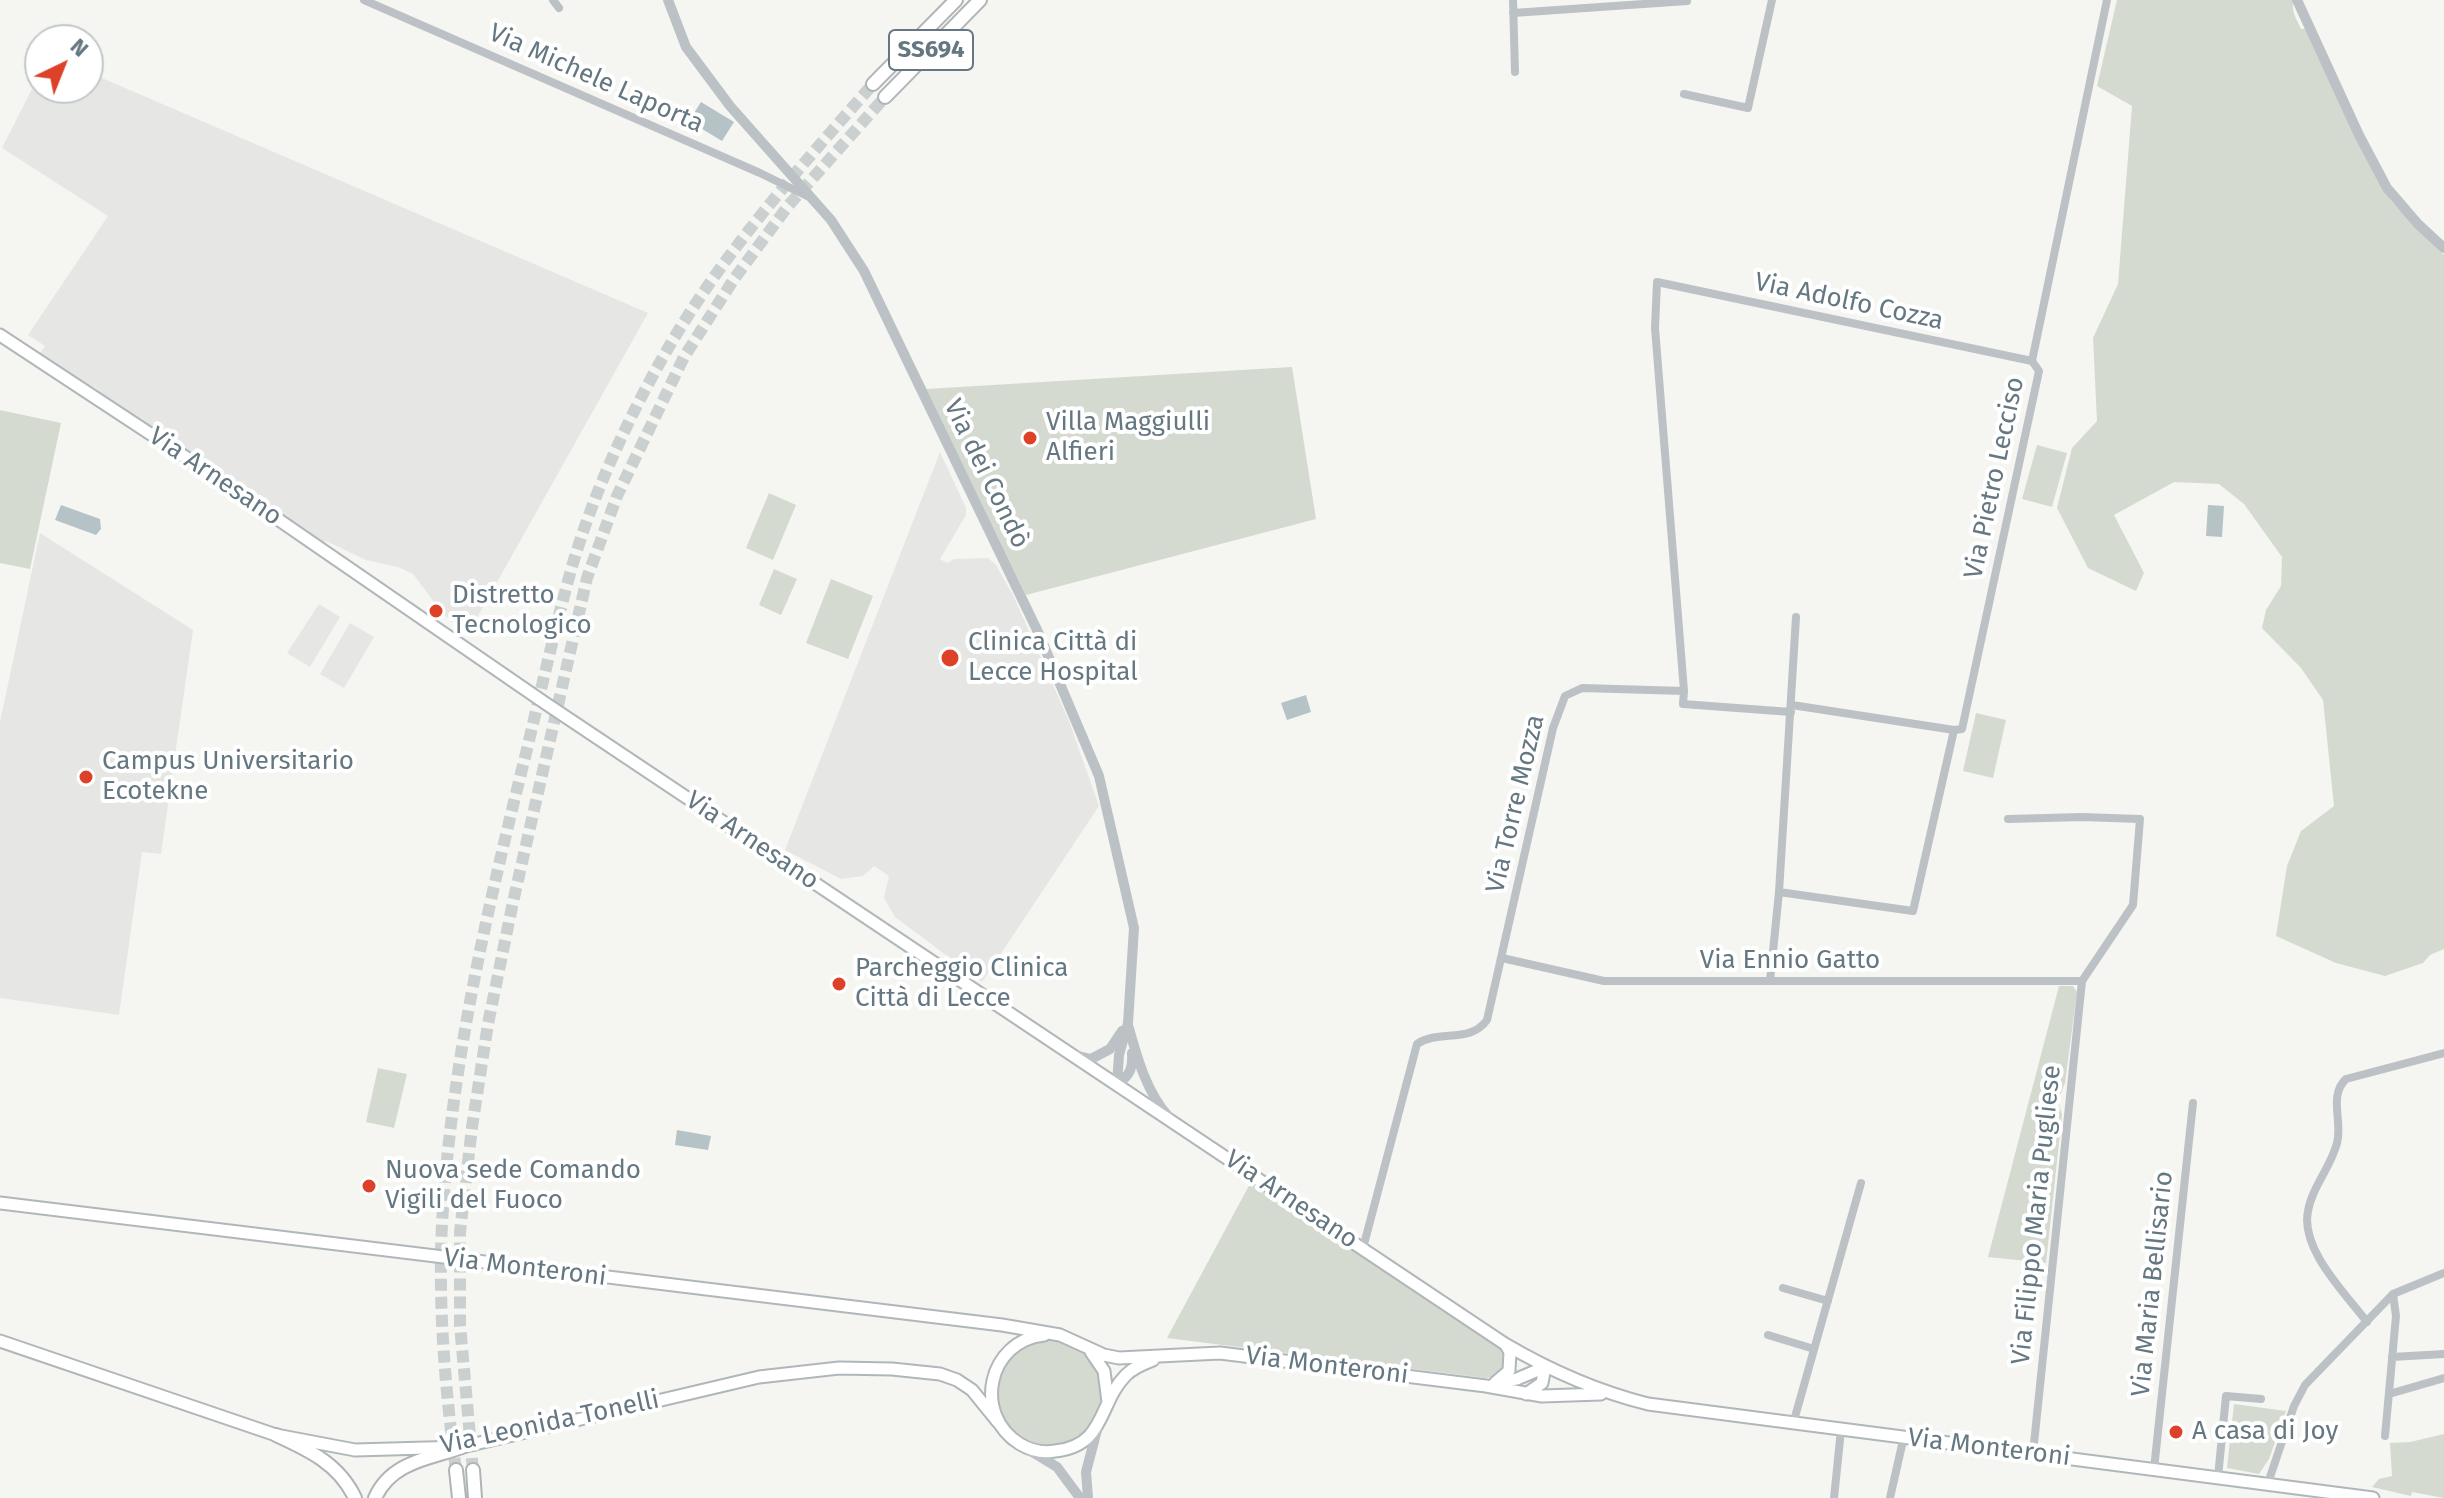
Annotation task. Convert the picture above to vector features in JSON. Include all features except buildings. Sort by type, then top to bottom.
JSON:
[{"type":"highway","name":"SS694","points":[[873,84],[956,0]]},
{"type":"highway","name":"SS694","points":[[885,97],[980,0]]},
{"type":"highway","points":[[276,1435],[315,1453],[332,1466],[355,1498]]},
{"type":"highway","points":[[375,1498],[383,1483],[400,1468],[462,1447]]},
{"type":"highway","points":[[456,1470],[459,1498]]},
{"type":"highway","points":[[473,1470],[475,1498]]},
{"type":"main road","name":"Via Arnesano","points":[[0,335],[1505,1344]]},
{"type":"main road","name":"Via Monteroni","points":[[0,1203],[1002,1325],[1070,1338],[1088,1348],[1119,1358],[1220,1353],[1490,1385],[1526,1394],[1556,1397],[1606,1394]]},
{"type":"main road","points":[[1050,1334],[1023,1340],[1002,1357],[995,1369],[991,1396],[998,1422],[1021,1445],[1034,1450],[1063,1451],[1088,1438],[1098,1427]]},
{"type":"main road","name":"Via Leonida Tonelli","points":[[0,1341],[276,1435],[355,1450],[462,1447],[759,1377],[824,1369],[879,1368],[940,1374],[972,1390],[998,1422]]},
{"type":"main road","name":"Via Monteroni","points":[[1505,1344],[1545,1367],[1606,1394],[1648,1404],[2373,1498]]},
{"type":"main road","points":[[1490,1385],[1509,1371],[1510,1352],[1505,1344]]},
{"type":"main road","points":[[1088,1348],[1104,1371],[1109,1394],[1107,1406]]},
{"type":"main road","name":"Via Monteroni","points":[[1098,1427],[1127,1374],[1135,1367],[1169,1354]]},
{"type":"main road","name":"Via Monteroni","points":[[1490,1385],[1517,1379],[1545,1367]]},
{"type":"main road","points":[[1526,1394],[1542,1383],[1545,1367]]},
{"type":"street","name":"Via Michele Laporta","points":[[364,0],[811,198]]},
{"type":"street","points":[[553,0],[559,8]]},
{"type":"street","name":"Via dei Condò","points":[[668,0],[686,47],[730,106],[831,220],[887,314],[1038,632],[1099,776],[1134,928],[1128,1023],[1119,1055],[1117,1084]]},
{"type":"street","points":[[1513,0],[1515,72]]},
{"type":"street","points":[[1684,94],[1748,108],[1772,0]]},
{"type":"street","name":"Via Pietro Lecciso","points":[[1779,892],[1913,911],[1954,730],[1962,729],[2039,371],[2032,361],[2107,0]]},
{"type":"street","points":[[2297,0],[2387,188],[2444,248]]},
{"type":"street","points":[[1513,13],[1687,1]]},
{"type":"street","name":"Via Adolfo Cozza","points":[[1684,691],[1655,328],[1657,282],[2032,361]]},
{"type":"street","points":[[1770,981],[1779,892],[1796,617]]},
{"type":"street","name":"Via Torre Mozza","points":[[1363,1248],[1417,1044],[1425,1039],[1467,1034],[1483,1026],[1492,1005],[1553,728],[1565,696],[1582,688],[1684,691]]},
{"type":"street","points":[[1684,691],[1683,704],[1791,709],[1954,730]]},
{"type":"street","points":[[2008,819],[2140,819],[2133,905],[2082,981]]},
{"type":"street","name":"Via Ennio Gatto","points":[[1502,958],[1604,981],[2082,981]]},
{"type":"street","name":"Via Filippo Maria Pugliese","points":[[2033,1453],[2082,981]]},
{"type":"street","name":"Via dei Condò","points":[[1128,1023],[1148,1084],[1160,1107],[1173,1122]]},
{"type":"street","points":[[1072,1054],[1091,1059],[1110,1049],[1128,1023]]},
{"type":"street","points":[[2367,1322],[2310,1244],[2307,1226],[2308,1210],[2338,1141],[2337,1095],[2346,1079],[2444,1053]]},
{"type":"street","name":"Via Maria Bellisario","points":[[2154,1469],[2193,1103]]},
{"type":"street","points":[[1793,1424],[1861,1183]]},
{"type":"street","points":[[2268,1483],[2294,1406],[2305,1385],[2393,1294],[2444,1273]]},
{"type":"street","points":[[1783,1288],[1828,1301]]},
{"type":"street","points":[[2385,1436],[2396,1316],[2393,1294]]},
{"type":"street","points":[[1768,1335],[1814,1349]]},
{"type":"street","points":[[2392,1357],[2444,1354]]},
{"type":"street","points":[[2389,1394],[2444,1378]]},
{"type":"street","points":[[2218,1477],[2226,1396],[2261,1399]]},
{"type":"street","points":[[1088,1498],[1088,1457],[1098,1427]]},
{"type":"street","points":[[1834,1498],[1841,1430]]},
{"type":"street","points":[[1890,1498],[1904,1436]]},
{"type":"street","points":[[1021,1445],[1057,1467],[1080,1498]]},
{"type":"shaded area","points":[[2117,0],[2294,0],[2293,11],[2301,29],[2309,29],[2382,186],[2392,202],[2444,255],[2444,949],[2430,955],[2423,963],[2385,976],[2336,963],[2276,936],[2287,866],[2301,831],[2334,806],[2323,700],[2301,668],[2262,628],[2266,610],[2281,586],[2282,557],[2244,504],[2219,484],[2174,482],[2114,515],[2144,573],[2136,591],[2088,568],[2057,508],[2072,448],[2097,421],[2093,338],[2118,284],[2132,106],[2097,86]]},
{"type":"shaded area","points":[[104,79],[648,313],[468,634],[443,614],[413,574],[398,567],[366,560],[326,541],[320,543],[97,394],[96,388],[87,388],[39,355],[45,346],[28,335],[108,216],[2,148],[24,104],[104,104]]},
{"type":"shaded area","points":[[701,102],[734,122],[722,141],[689,121]]},
{"type":"shaded area","points":[[1292,367],[1316,519],[1026,595],[926,389]]},
{"type":"shaded area","points":[[0,410],[61,423],[30,569],[0,563]]},
{"type":"shaded area","points":[[2037,445],[2067,453],[2052,507],[2022,499]]},
{"type":"shaded area","name":"Clinica Città di Lecce Hospital","points":[[940,452],[966,508],[966,515],[940,559],[947,563],[954,559],[988,558],[996,565],[1013,595],[1069,721],[1099,806],[982,982],[895,917],[884,898],[889,876],[874,866],[863,876],[841,879],[785,850]]},
{"type":"shaded area","points":[[769,493],[796,505],[773,560],[746,548]]},
{"type":"shaded area","points":[[61,505],[100,519],[101,529],[96,535],[55,520]]},
{"type":"shaded area","points":[[2208,505],[2224,506],[2222,537],[2206,536]]},
{"type":"shaded area","name":"Campus Universitario Ecotekne","points":[[40,533],[193,630],[161,854],[142,852],[119,1015],[0,998],[0,722]]},
{"type":"shaded area","points":[[774,569],[797,579],[781,615],[759,605]]},
{"type":"shaded area","points":[[831,579],[873,596],[848,659],[806,643]]},
{"type":"shaded area","points":[[319,604],[340,617],[310,667],[287,653]]},
{"type":"shaded area","points":[[350,623],[374,637],[344,688],[320,674]]},
{"type":"shaded area","points":[[1306,695],[1311,712],[1287,720],[1281,703]]},
{"type":"shaded area","points":[[1976,713],[2006,720],[1993,778],[1963,771]]},
{"type":"shaded area","points":[[2059,986],[2073,986],[2077,992],[2065,1083],[2058,1100],[2062,1115],[2046,1263],[1988,1257]]},
{"type":"shaded area","points":[[378,1068],[407,1074],[394,1128],[366,1122]]},
{"type":"shaded area","points":[[677,1130],[711,1136],[708,1150],[675,1145]]},
{"type":"shaded area","points":[[1252,1180],[1502,1348],[1508,1364],[1498,1376],[1485,1378],[1167,1338]]},
{"type":"shaded area","points":[[1050,1341],[1070,1345],[1087,1356],[1098,1373],[1102,1393],[1098,1413],[1087,1430],[1070,1441],[1050,1445],[1030,1441],[1013,1430],[1002,1413],[998,1393],[1002,1373],[1013,1356],[1030,1345]]},
{"type":"shaded area","points":[[2234,1404],[2286,1411],[2269,1459],[2259,1474],[2227,1468]]},
{"type":"shaded area","points":[[2444,1434],[2444,1498],[2412,1492],[2411,1496],[2372,1487],[2379,1479],[2392,1476],[2390,1443]]},
{"type":"tunnel","points":[[456,1470],[446,1378],[441,1286],[442,1224],[454,1102],[474,982],[499,863],[580,540],[615,451],[674,338],[743,238],[873,84]]},
{"type":"tunnel","points":[[473,1470],[460,1325],[460,1232],[472,1127],[488,1024],[513,902],[587,578],[617,496],[684,357],[734,279],[788,206],[885,97]]},
{"type":"place","name":"Villa Maggiulli Alfieri","points":[[1030,438]]},
{"type":"place","name":"Distretto Tecnologico","points":[[436,611]]},
{"type":"place","name":"Clinica Città di Lecce Hospital","points":[[950,658]]},
{"type":"place","name":"Campus Universitario Ecotekne","points":[[86,777]]},
{"type":"place","name":"Parcheggio Clinica Città di Lecce","points":[[839,984]]},
{"type":"place","name":"Nuova sede Comando Vigili del Fuoco","points":[[369,1186]]},
{"type":"place","name":"A casa di Joy","points":[[2176,1432]]}]
